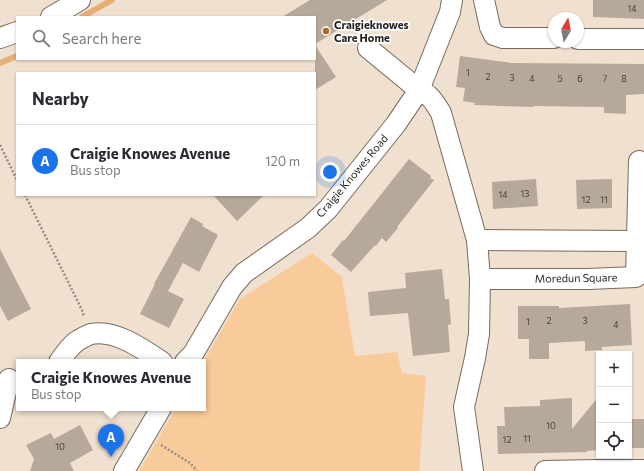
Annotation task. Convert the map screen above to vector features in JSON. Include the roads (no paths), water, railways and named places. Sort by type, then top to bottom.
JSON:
[{"type":"street","points":[[53,16],[80,0]]},
{"type":"street","name":"Craigie Knowes Road","points":[[188,359],[193,354],[232,287],[244,274],[308,228],[328,209],[396,124],[419,90],[450,12],[452,0]]},
{"type":"street","points":[[484,0],[490,27],[494,35],[503,38],[548,38]]},
{"type":"street","points":[[0,38],[16,32]]},
{"type":"street","points":[[584,39],[644,39]]},
{"type":"street","points":[[368,48],[419,90],[426,92],[441,114],[477,240],[480,279],[479,334],[464,407],[473,471]]},
{"type":"street","name":"Moredun Square","points":[[480,279],[588,279],[636,277],[639,161]]},
{"type":"street","points":[[477,240],[637,241]]},
{"type":"street","points":[[62,359],[76,342],[90,334],[115,336],[133,344],[157,359]]},
{"type":"street","points":[[0,418],[9,377]]},
{"type":"street","points":[[124,471],[159,411]]},
{"type":"street","points":[[545,471],[644,470]]},
{"type":"waterway","points":[[84,16],[112,0]]},
{"type":"waterway","points":[[0,63],[16,56]]},
{"type":"place","name":"Craigieknowes Care Home","points":[[326,31]]},
{"type":"place","name":"Craigie Knowes Avenue","points":[[111,457]]}]
